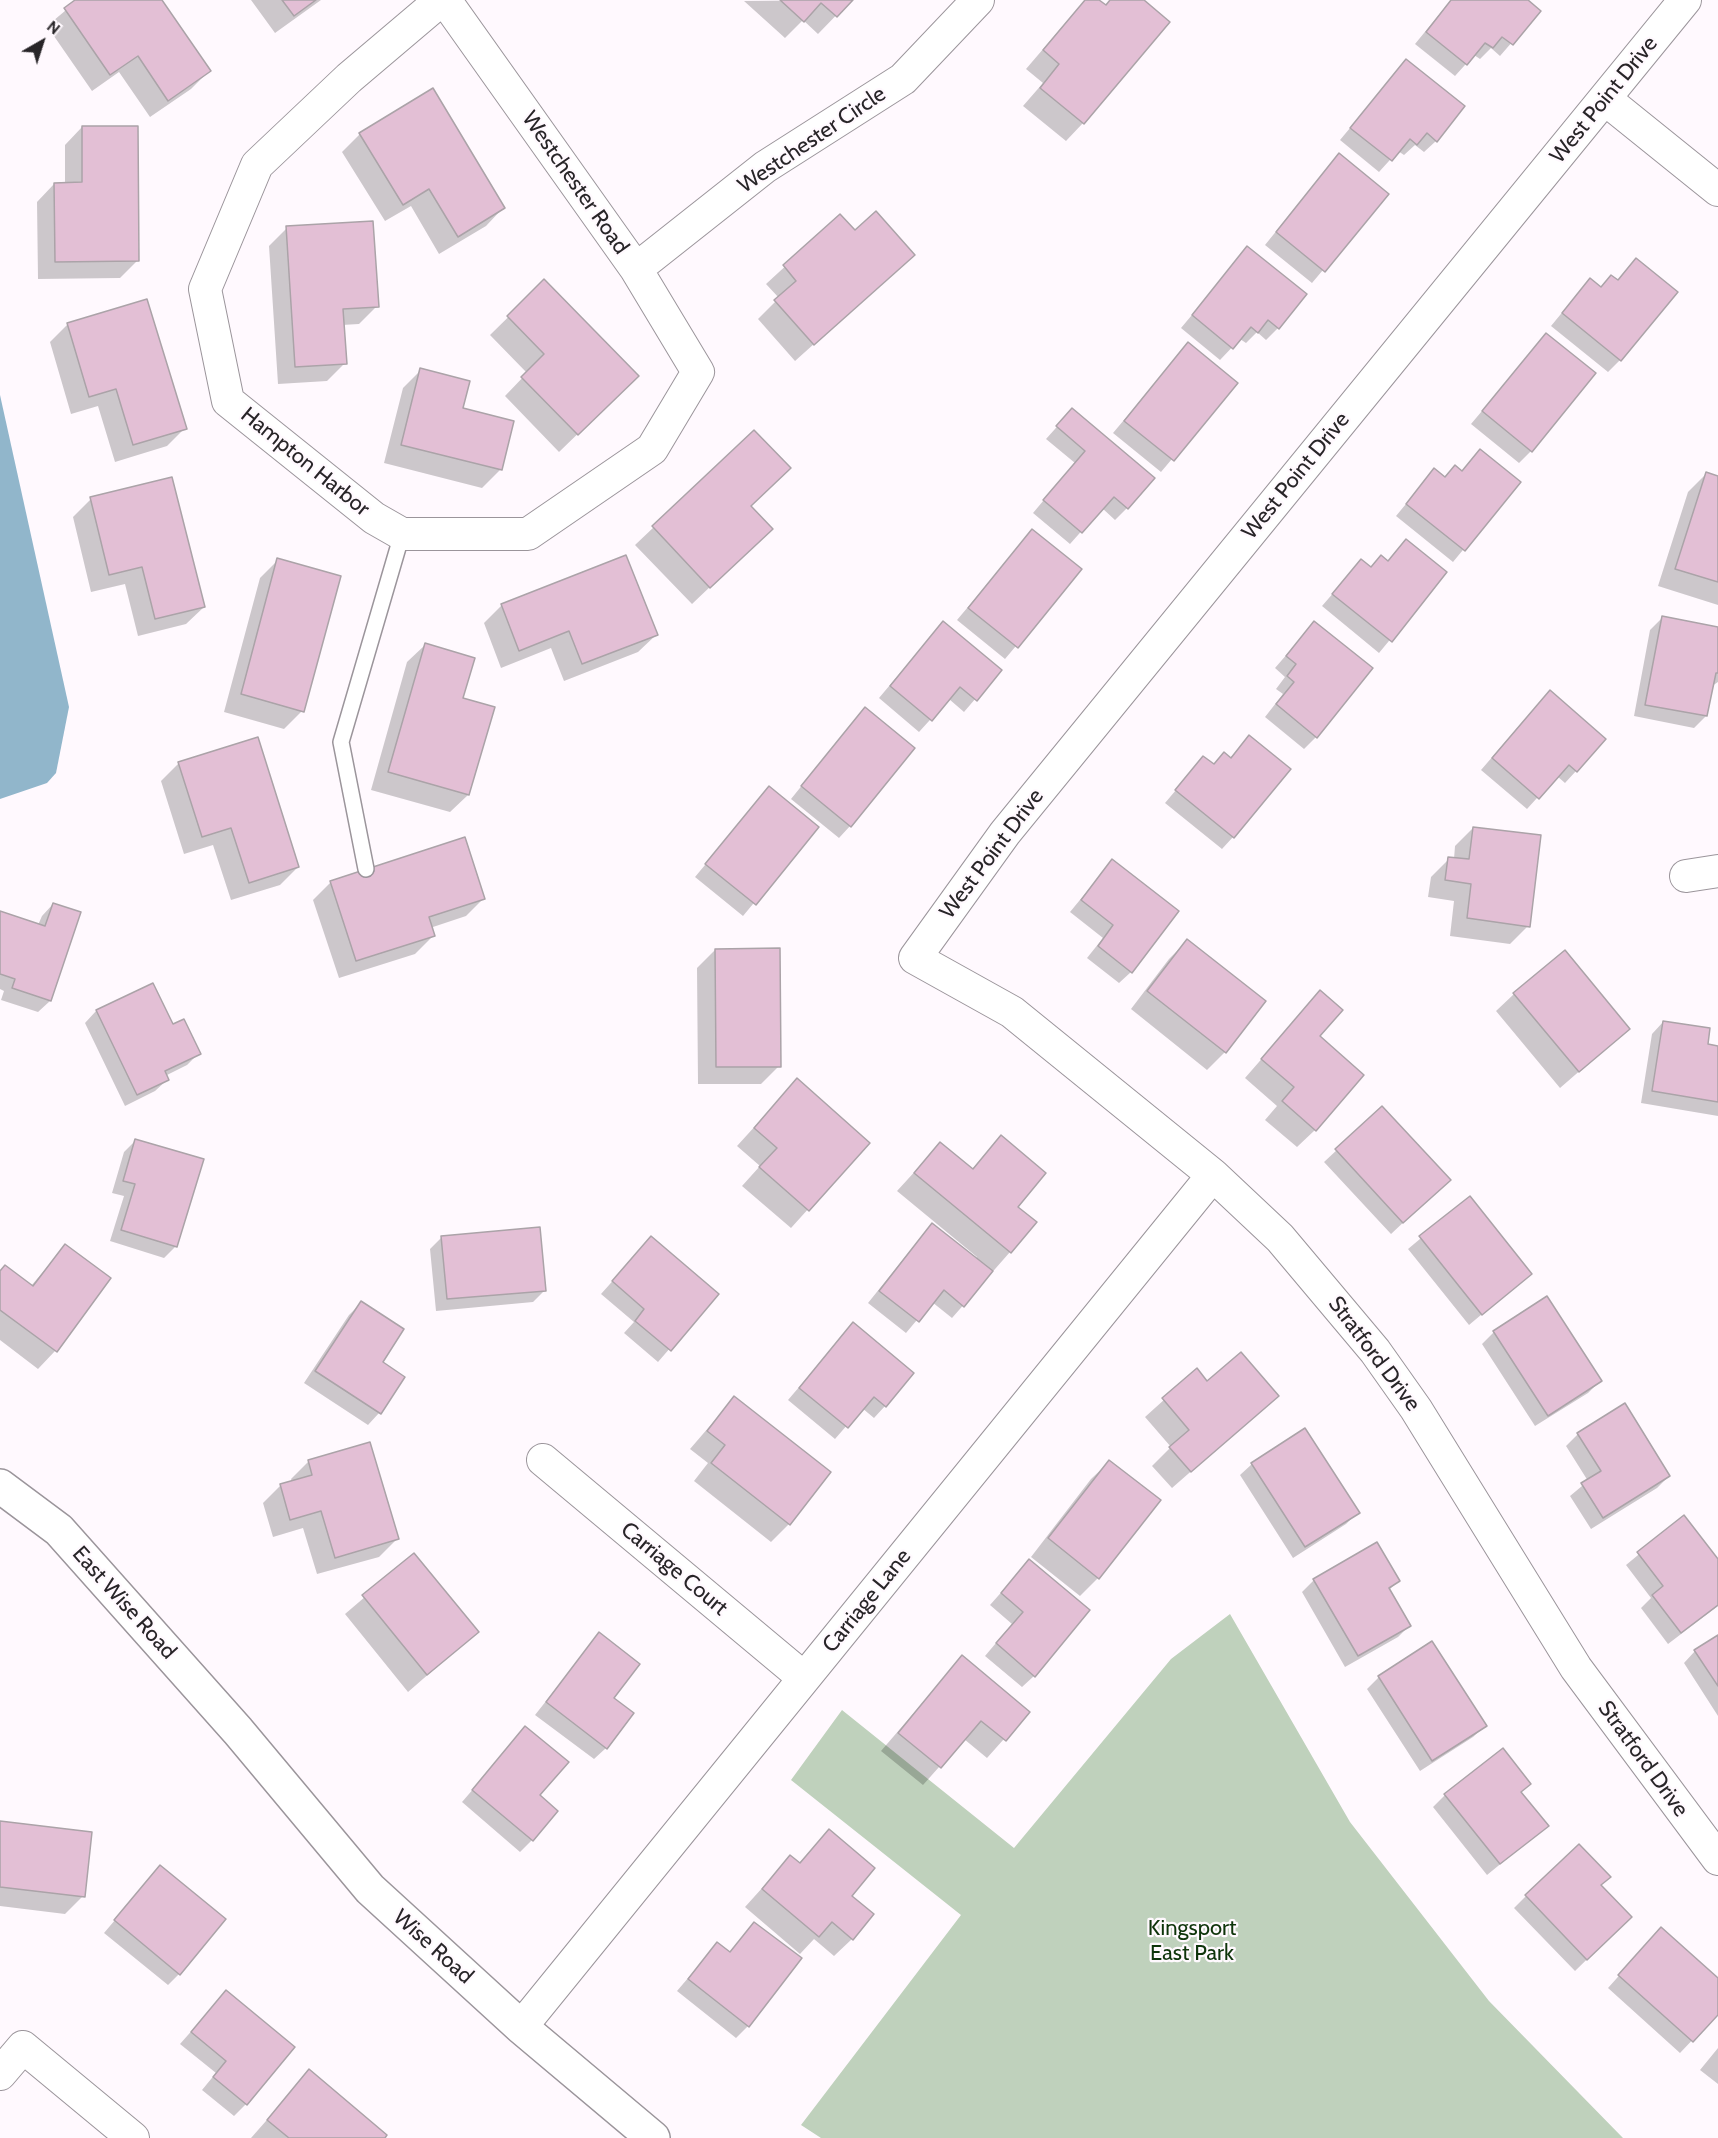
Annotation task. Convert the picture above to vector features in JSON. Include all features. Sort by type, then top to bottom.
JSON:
[{"type":"street","name":"Westchester Road","points":[[443,0],[636,269],[698,372]]},
{"type":"street","name":"Hampton Harbor","points":[[443,0],[349,78],[257,165],[205,289],[228,401],[374,518],[402,534],[528,534],[652,448],[698,372]]},
{"type":"street","name":"Westchester Circle","points":[[636,269],[765,167],[903,79],[978,0]]},
{"type":"street","name":"West Point Drive","points":[[915,958],[1005,832],[1685,0]]},
{"type":"street","points":[[1605,99],[1718,190]]},
{"type":"street","points":[[1686,876],[1718,871]]},
{"type":"street","name":"Stratford Drive","points":[[915,958],[1012,1012],[1214,1175],[1280,1238],[1375,1351],[1416,1409],[1576,1668],[1718,1859]]},
{"type":"street","name":"Carriage Lane","points":[[521,2027],[1214,1175]]},
{"type":"street","name":"Carriage Court","points":[[543,1460],[804,1678]]},
{"type":"street","name":"East Wise Road","points":[[0,1486],[58,1530],[238,1731]]},
{"type":"street","name":"Wise Road","points":[[238,1731],[369,1889],[521,2027],[653,2138]]},
{"type":"street","points":[[0,2074],[23,2047],[133,2138]]},
{"type":"lane","points":[[366,869],[341,742],[402,534]]},
{"type":"green space","name":"Kingsport East Park","points":[[1230,1614],[1350,1822],[1489,2001],[1623,2138],[821,2138],[801,2125],[961,1915],[791,1780],[842,1710],[1014,1848],[1171,1659]]},
{"type":"water","points":[[0,395],[69,707],[56,773],[47,783],[0,799]]},
{"type":"building","points":[[75,0],[162,0],[211,71],[168,101],[138,56],[110,75],[64,8]]},
{"type":"building","points":[[282,0],[316,0],[294,16]]},
{"type":"building","points":[[780,0],[853,0],[837,17],[821,3],[804,22]]},
{"type":"building","points":[[1085,0],[1099,0],[1106,5],[1110,0],[1144,0],[1170,22],[1084,124],[1040,88],[1059,64],[1043,50]]},
{"type":"building","points":[[1451,0],[1528,0],[1541,11],[1513,45],[1502,37],[1493,48],[1485,43],[1467,65],[1426,32]]},
{"type":"building","points":[[1406,59],[1465,106],[1437,142],[1427,133],[1417,145],[1410,139],[1392,161],[1350,128]]},
{"type":"building","points":[[433,88],[505,208],[458,237],[429,189],[403,205],[359,133]]},
{"type":"building","points":[[82,126],[138,126],[139,261],[55,262],[54,183],[82,182]]},
{"type":"building","points":[[1339,153],[1389,194],[1325,272],[1276,232]]},
{"type":"building","points":[[876,211],[915,255],[814,345],[774,300],[796,281],[783,265],[840,214],[855,230]]},
{"type":"building","points":[[373,221],[379,307],[343,309],[347,364],[295,367],[286,226]]},
{"type":"building","points":[[1247,246],[1307,294],[1279,329],[1268,320],[1258,333],[1251,327],[1233,349],[1192,315]]},
{"type":"building","points":[[1636,258],[1678,292],[1621,361],[1562,313],[1590,278],[1601,287],[1611,275],[1618,280]]},
{"type":"building","points":[[544,279],[639,376],[578,435],[521,377],[544,354],[507,316]]},
{"type":"building","points":[[147,299],[187,429],[133,445],[116,389],[89,397],[67,323]]},
{"type":"building","points":[[1546,333],[1596,373],[1532,452],[1482,411]]},
{"type":"building","points":[[1188,342],[1238,383],[1174,461],[1124,421]]},
{"type":"building","points":[[420,368],[470,381],[463,408],[514,421],[502,470],[401,445]]},
{"type":"building","points":[[1072,408],[1155,478],[1128,509],[1114,497],[1082,533],[1043,500],[1085,451],[1056,426]]},
{"type":"building","points":[[754,430],[791,468],[751,506],[773,529],[710,588],[652,526]]},
{"type":"building","points":[[1480,449],[1521,482],[1465,551],[1406,504],[1434,468],[1445,477],[1455,465],[1462,471]]},
{"type":"building","points":[[1706,472],[1718,476],[1718,582],[1675,569]]},
{"type":"building","points":[[172,477],[205,607],[155,619],[142,567],[109,575],[90,497]]},
{"type":"building","points":[[1032,529],[1082,569],[1018,648],[968,608]]},
{"type":"building","points":[[1406,539],[1447,572],[1392,642],[1332,594],[1361,559],[1371,567],[1381,555],[1388,561]]},
{"type":"building","points":[[626,555],[658,635],[582,664],[569,631],[519,651],[501,604]]},
{"type":"building","points":[[277,558],[341,576],[304,712],[241,694]]},
{"type":"building","points":[[1662,616],[1718,627],[1718,673],[1716,673],[1707,716],[1645,705]]},
{"type":"building","points":[[943,621],[1002,670],[977,701],[960,687],[932,721],[890,686]]},
{"type":"building","points":[[1314,621],[1373,668],[1317,738],[1276,704],[1294,682],[1287,676],[1296,664],[1286,656]]},
{"type":"building","points":[[425,643],[475,658],[463,698],[495,707],[469,795],[388,772]]},
{"type":"building","points":[[1550,690],[1606,739],[1577,772],[1569,765],[1539,799],[1492,758]]},
{"type":"building","points":[[865,707],[915,748],[851,827],[801,786]]},
{"type":"building","points":[[1249,735],[1291,769],[1234,838],[1175,790],[1203,756],[1214,764],[1224,752],[1231,758]]},
{"type":"building","points":[[258,737],[299,867],[249,883],[231,828],[202,837],[178,762]]},
{"type":"building","points":[[769,786],[819,827],[756,905],[705,864]]},
{"type":"building","points":[[1473,827],[1541,835],[1530,927],[1467,918],[1471,884],[1445,880],[1448,857],[1469,859]]},
{"type":"building","points":[[465,837],[485,899],[429,917],[435,936],[356,961],[330,881]]},
{"type":"building","points":[[1112,859],[1179,911],[1132,973],[1098,946],[1113,925],[1081,900]]},
{"type":"building","points":[[53,903],[81,912],[51,1001],[12,988],[15,979],[0,974],[0,911],[45,926]]},
{"type":"building","points":[[1187,939],[1266,1001],[1226,1053],[1147,991]]},
{"type":"building","points":[[780,948],[781,1067],[716,1067],[715,949]]},
{"type":"building","points":[[1565,950],[1630,1029],[1579,1072],[1513,993]]},
{"type":"building","points":[[153,983],[173,1024],[184,1019],[201,1054],[165,1071],[169,1080],[137,1095],[96,1010]]},
{"type":"building","points":[[1320,990],[1343,1010],[1320,1036],[1364,1075],[1316,1131],[1282,1101],[1294,1087],[1261,1059]]},
{"type":"building","points":[[1663,1021],[1710,1028],[1708,1044],[1718,1046],[1718,1102],[1652,1091]]},
{"type":"building","points":[[797,1078],[870,1143],[809,1211],[759,1167],[777,1148],[754,1128]]},
{"type":"building","points":[[1382,1106],[1451,1180],[1403,1223],[1335,1149]]},
{"type":"building","points":[[1001,1135],[1046,1173],[1018,1207],[1037,1222],[1011,1253],[914,1173],[940,1142],[973,1169]]},
{"type":"building","points":[[135,1139],[204,1159],[177,1247],[121,1230],[135,1184],[123,1181]]},
{"type":"building","points":[[1470,1196],[1532,1274],[1482,1315],[1419,1236]]},
{"type":"building","points":[[932,1223],[993,1271],[964,1307],[944,1290],[919,1322],[879,1291]]},
{"type":"building","points":[[540,1227],[546,1291],[447,1299],[441,1236]]},
{"type":"building","points":[[651,1236],[719,1294],[671,1351],[635,1321],[644,1309],[612,1281]]},
{"type":"building","points":[[65,1244],[111,1278],[57,1352],[0,1310],[0,1271],[5,1265],[33,1286]]},
{"type":"building","points":[[1547,1296],[1602,1381],[1548,1416],[1493,1331]]},
{"type":"building","points":[[361,1301],[404,1329],[383,1362],[405,1377],[381,1414],[315,1371]]},
{"type":"building","points":[[853,1322],[914,1373],[886,1407],[874,1397],[848,1428],[799,1388]]},
{"type":"building","points":[[1241,1352],[1279,1396],[1191,1472],[1169,1447],[1189,1430],[1162,1398],[1197,1368],[1207,1381]]},
{"type":"building","points":[[734,1396],[831,1472],[790,1525],[711,1463],[725,1445],[707,1431]]},
{"type":"building","points":[[1625,1403],[1670,1476],[1603,1518],[1581,1483],[1601,1471],[1577,1433]]},
{"type":"building","points":[[1305,1428],[1360,1513],[1305,1547],[1251,1463]]},
{"type":"building","points":[[370,1442],[399,1539],[335,1558],[321,1511],[290,1520],[280,1484],[312,1475],[308,1460]]},
{"type":"building","points":[[1109,1460],[1161,1500],[1099,1579],[1048,1538]]},
{"type":"building","points":[[1684,1515],[1718,1559],[1718,1605],[1681,1633],[1652,1595],[1663,1586],[1637,1552]]},
{"type":"building","points":[[1377,1542],[1400,1581],[1389,1588],[1411,1626],[1358,1656],[1313,1579]]},
{"type":"building","points":[[414,1553],[479,1632],[427,1675],[362,1595]]},
{"type":"building","points":[[1029,1559],[1090,1610],[1035,1677],[996,1643],[1023,1612],[1001,1593]]},
{"type":"building","points":[[599,1632],[640,1664],[614,1698],[634,1713],[607,1749],[546,1702]]},
{"type":"building","points":[[1718,1635],[1718,1686],[1694,1650]]},
{"type":"building","points":[[1432,1641],[1487,1726],[1432,1761],[1378,1676]]},
{"type":"building","points":[[962,1655],[1030,1712],[1006,1741],[981,1721],[941,1768],[898,1733]]},
{"type":"building","points":[[525,1726],[569,1762],[540,1795],[558,1811],[533,1841],[472,1790]]},
{"type":"building","points":[[1503,1748],[1531,1784],[1521,1792],[1549,1826],[1500,1864],[1444,1794]]},
{"type":"building","points":[[0,1821],[92,1832],[85,1897],[0,1887]]},
{"type":"building","points":[[829,1829],[875,1868],[852,1896],[874,1914],[853,1940],[832,1922],[819,1937],[762,1889],[790,1855],[800,1863]]},
{"type":"building","points":[[1579,1844],[1611,1877],[1601,1885],[1632,1917],[1587,1960],[1525,1895]]},
{"type":"building","points":[[160,1865],[226,1919],[180,1975],[114,1920]]},
{"type":"building","points":[[754,1922],[802,1958],[749,2027],[688,1979],[717,1942],[730,1952]]},
{"type":"building","points":[[1661,1927],[1718,1978],[1718,2015],[1693,2042],[1618,1975]]},
{"type":"building","points":[[226,1990],[295,2047],[247,2105],[213,2077],[226,2061],[191,2032]]},
{"type":"building","points":[[309,2069],[387,2135],[385,2138],[289,2138],[267,2120]]}]
